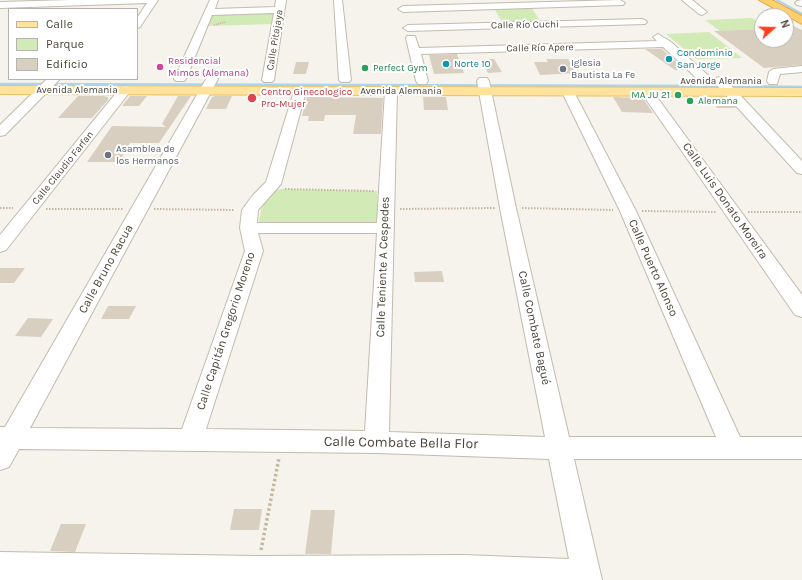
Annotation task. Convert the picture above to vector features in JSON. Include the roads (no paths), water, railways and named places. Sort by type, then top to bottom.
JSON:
[{"type":"highway","points":[[764,0],[802,21]]},
{"type":"main road","name":"Avenida Alemania","points":[[138,79],[180,79],[209,84],[300,91],[391,91],[484,86],[722,86],[802,92]]},
{"type":"main road","name":"Avenida Alemania","points":[[0,90],[49,84],[125,90],[268,80],[346,80],[422,81],[568,92],[647,92],[802,81]]},
{"type":"street","points":[[0,5],[16,2],[153,0]]},
{"type":"street","points":[[138,23],[153,0]]},
{"type":"street","points":[[180,79],[181,64],[210,12],[214,0]]},
{"type":"street","points":[[338,0],[346,80]]},
{"type":"street","points":[[686,0],[702,12]]},
{"type":"street","points":[[422,81],[402,4],[623,6],[667,44],[722,86],[802,170]]},
{"type":"street","points":[[210,12],[280,5]]},
{"type":"street","name":"Calle Pitajaya","points":[[268,80],[280,5]]},
{"type":"street","points":[[0,15],[8,8]]},
{"type":"street","name":"Calle Río Cuchi","points":[[408,28],[642,22]]},
{"type":"street","name":"Calle Río Apere","points":[[414,51],[667,44]]},
{"type":"street","points":[[773,82],[775,72],[777,71],[802,70]]},
{"type":"street","points":[[0,132],[49,84]]},
{"type":"street","name":"Calle Bruno Racua","points":[[0,460],[6,438],[209,84]]},
{"type":"street","name":"Calle Combate Bagué","points":[[484,86],[508,208],[587,577]]},
{"type":"street","name":"Calle Claudio Farfan","points":[[0,246],[125,90]]},
{"type":"street","name":"Calle Capitán Gregorio Moreno","points":[[191,440],[254,251],[248,228],[250,210],[259,198],[273,184],[300,91]]},
{"type":"street","name":"Calle Teniente A Cespedes","points":[[376,442],[391,91]]},
{"type":"street","name":"Calle Puerto Alonso","points":[[568,92],[628,211],[733,448]]},
{"type":"street","name":"Calle Luis Donato Moreira","points":[[647,92],[734,212],[802,310]]},
{"type":"street","points":[[248,228],[385,228]]},
{"type":"street","name":"Calle Combate Bella Flor","points":[[6,438],[376,442],[560,448],[802,448]]},
{"type":"street","points":[[0,566],[587,577]]},
{"type":"waterway","points":[[777,0],[802,14]]},
{"type":"waterway","points":[[0,84],[721,86]]},
{"type":"waterway","points":[[731,86],[802,87]]},
{"type":"place","name":"Condominio San Jorge","points":[[669,59]]},
{"type":"place","name":"Norte 10","points":[[446,64]]},
{"type":"place","name":"Residencial Mimos (Alemana)","points":[[160,67]]},
{"type":"place","name":"Perfect Gym","points":[[365,68]]},
{"type":"place","name":"Iglesia Bautista La Fe","points":[[563,69]]},
{"type":"place","name":"MA JU 21","points":[[678,95]]},
{"type":"place","name":"Centro Ginecologico Pro-Mujer","points":[[252,98]]},
{"type":"place","name":"Alemana","points":[[690,101]]},
{"type":"place","name":"Asamblea de los Hermanos","points":[[108,155]]}]
